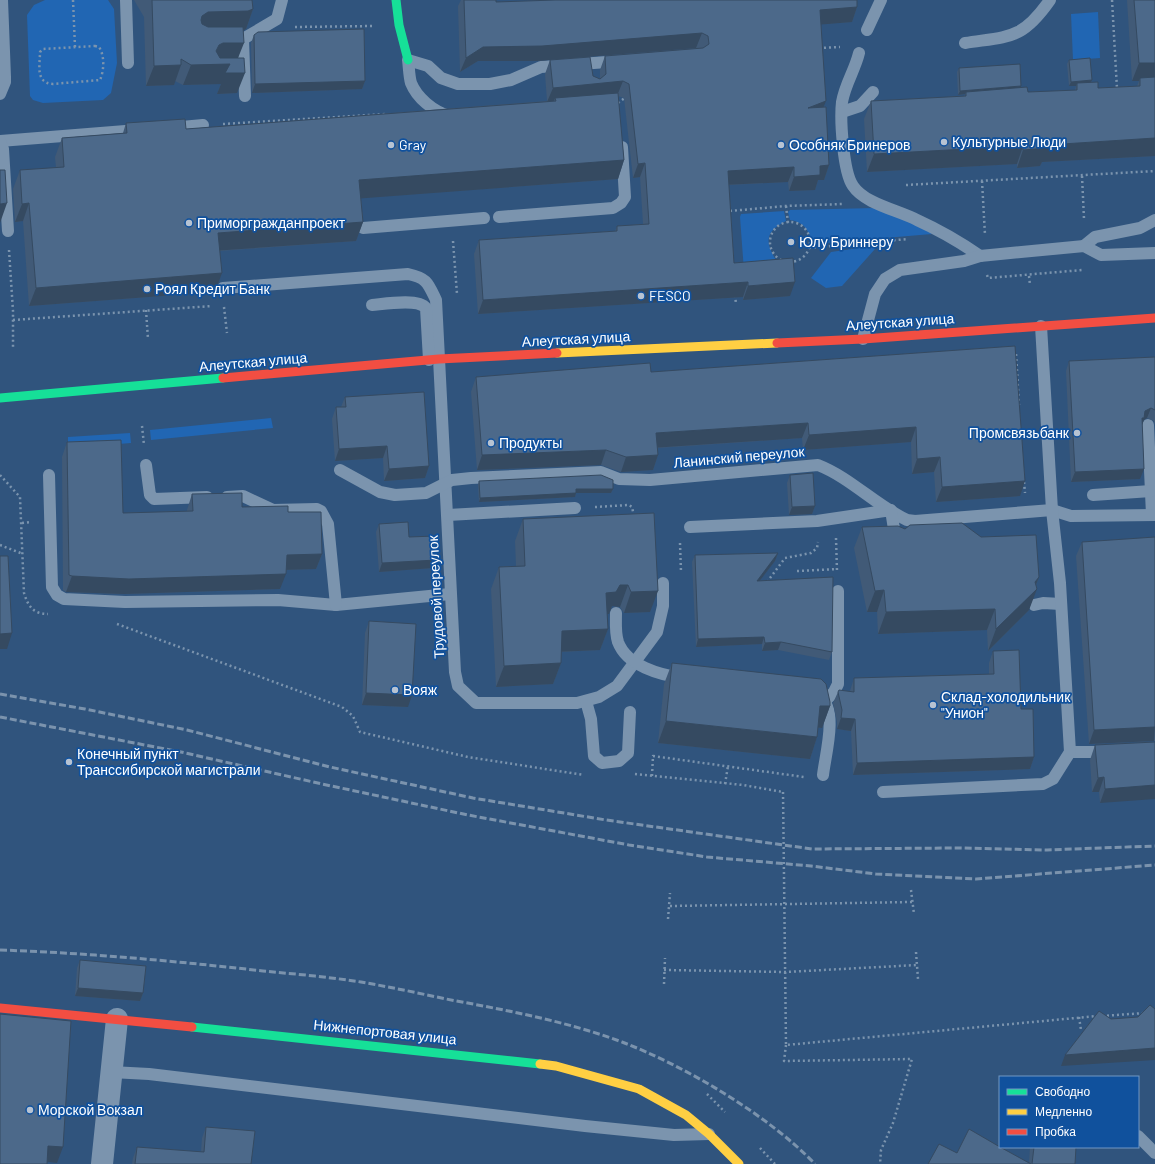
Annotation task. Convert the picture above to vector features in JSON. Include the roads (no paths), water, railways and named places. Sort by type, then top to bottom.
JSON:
[{"type":"main road","points":[[396,0],[399,25],[408,60]]},
{"type":"main road","name":"Алеутская улица","points":[[0,398],[434,360],[863,339],[1155,318]]},
{"type":"main road","name":"Нижнепортовая улица","points":[[0,1008],[438,1052],[556,1066],[639,1090],[686,1115],[710,1134],[739,1164]]},
{"type":"street","points":[[102,1164],[117,1019]]},
{"type":"lane","points":[[0,94],[6,77],[2,0]]},
{"type":"lane","points":[[126,0],[128,62]]},
{"type":"lane","points":[[229,40],[243,39],[277,19],[282,0]]},
{"type":"lane","points":[[867,30],[881,0]]},
{"type":"lane","points":[[965,43],[1003,38],[1018,34],[1042,12],[1050,0]]},
{"type":"lane","points":[[243,39],[245,96]]},
{"type":"lane","points":[[859,54],[844,91],[842,112],[845,164],[853,187],[877,204],[922,222],[983,256]]},
{"type":"lane","points":[[462,117],[448,116],[437,111],[420,97],[411,82],[408,60],[428,66],[441,78],[458,84],[490,84],[511,80],[542,67],[635,60]]},
{"type":"lane","points":[[592,63],[593,79]]},
{"type":"lane","points":[[230,71],[244,70]]},
{"type":"lane","points":[[842,112],[860,106],[874,92]]},
{"type":"lane","points":[[500,217],[613,208],[621,203],[625,197],[626,187],[618,103]]},
{"type":"lane","points":[[8,231],[3,149],[0,141],[203,125]]},
{"type":"lane","points":[[363,228],[484,218]]},
{"type":"lane","points":[[1084,246],[1095,237],[1140,228],[1155,220]]},
{"type":"lane","points":[[863,339],[875,294],[885,279],[900,270],[964,262],[983,256],[1084,246],[1102,255],[1155,253]]},
{"type":"lane","name":"Трудовой переулок","points":[[223,288],[408,274],[419,277],[428,282],[436,300],[434,360],[448,515],[450,594],[455,672],[458,686],[476,702],[577,703],[609,692],[617,686],[634,661],[657,632],[663,606],[663,583]]},
{"type":"lane","points":[[372,305],[416,302],[423,305],[426,308],[434,360]]},
{"type":"lane","points":[[883,792],[1043,784],[1053,779],[1070,752],[1061,604],[1052,510],[1041,326]]},
{"type":"lane","points":[[1148,425],[1151,491],[1154,515]]},
{"type":"lane","points":[[146,465],[150,495],[154,499],[243,496],[272,510],[317,509],[321,511],[328,524],[336,605]]},
{"type":"lane","name":"Ланинский переулок","points":[[340,470],[380,492],[395,495],[426,493],[452,480],[471,478],[600,472],[619,479],[650,480],[818,465],[836,472],[907,520],[915,521],[1052,510],[1071,516],[1154,515]]},
{"type":"lane","points":[[49,475],[52,587],[58,595],[64,599],[125,602],[278,600],[336,605],[450,594]]},
{"type":"lane","points":[[1093,495],[1151,491]]},
{"type":"lane","points":[[448,515],[575,508]]},
{"type":"lane","points":[[690,527],[817,521],[891,510],[896,543]]},
{"type":"lane","points":[[825,701],[834,692],[838,684],[838,591]]},
{"type":"lane","points":[[1034,605],[1043,603],[1061,604]]},
{"type":"lane","points":[[616,614],[617,641],[622,649],[634,661],[656,673],[699,679]]},
{"type":"lane","points":[[808,692],[816,693],[825,701],[830,723],[823,775]]},
{"type":"lane","points":[[586,701],[591,719],[594,756],[602,763],[619,762],[628,753],[630,712]]},
{"type":"lane","points":[[1070,752],[1123,751]]},
{"type":"lane","points":[[112,1072],[149,1074],[592,1127],[674,1135],[710,1134]]},
{"type":"lane","points":[[1139,1137],[1155,1153]]},
{"type":"railway","points":[[0,694],[85,709],[187,730],[330,767],[473,798],[606,820],[812,849],[960,848],[1047,850],[1155,846]]},
{"type":"railway","points":[[0,717],[181,752],[468,815],[629,845],[707,857],[811,866],[876,874],[976,879],[1155,865]]},
{"type":"railway","points":[[0,950],[132,958],[361,982],[557,1022],[622,1042],[672,1064],[698,1078],[750,1110],[796,1146],[815,1164]]},
{"type":"place","name":"Культурные Люди","points":[[944,142]]},
{"type":"place","name":"Gray","points":[[391,145]]},
{"type":"place","name":"Особняк Бринеров","points":[[781,145]]},
{"type":"place","name":"Приморгражданпроект","points":[[189,223]]},
{"type":"place","name":"Юлу Бриннеру","points":[[791,242]]},
{"type":"place","name":"Роял Кредит Банк","points":[[147,289]]},
{"type":"place","name":"FESCO","points":[[641,296]]},
{"type":"place","name":"Промсвязьбанк","points":[[1077,433]]},
{"type":"place","name":"Продукты","points":[[491,443]]},
{"type":"place","name":"Вояж","points":[[395,690]]},
{"type":"place","name":"Склад-холодильник \"Унион\"","points":[[933,705]]},
{"type":"place","name":"Конечный пункт Транссибирской магистрали","points":[[69,762]]},
{"type":"place","name":"Морской Вокзал","points":[[30,1110]]}]
